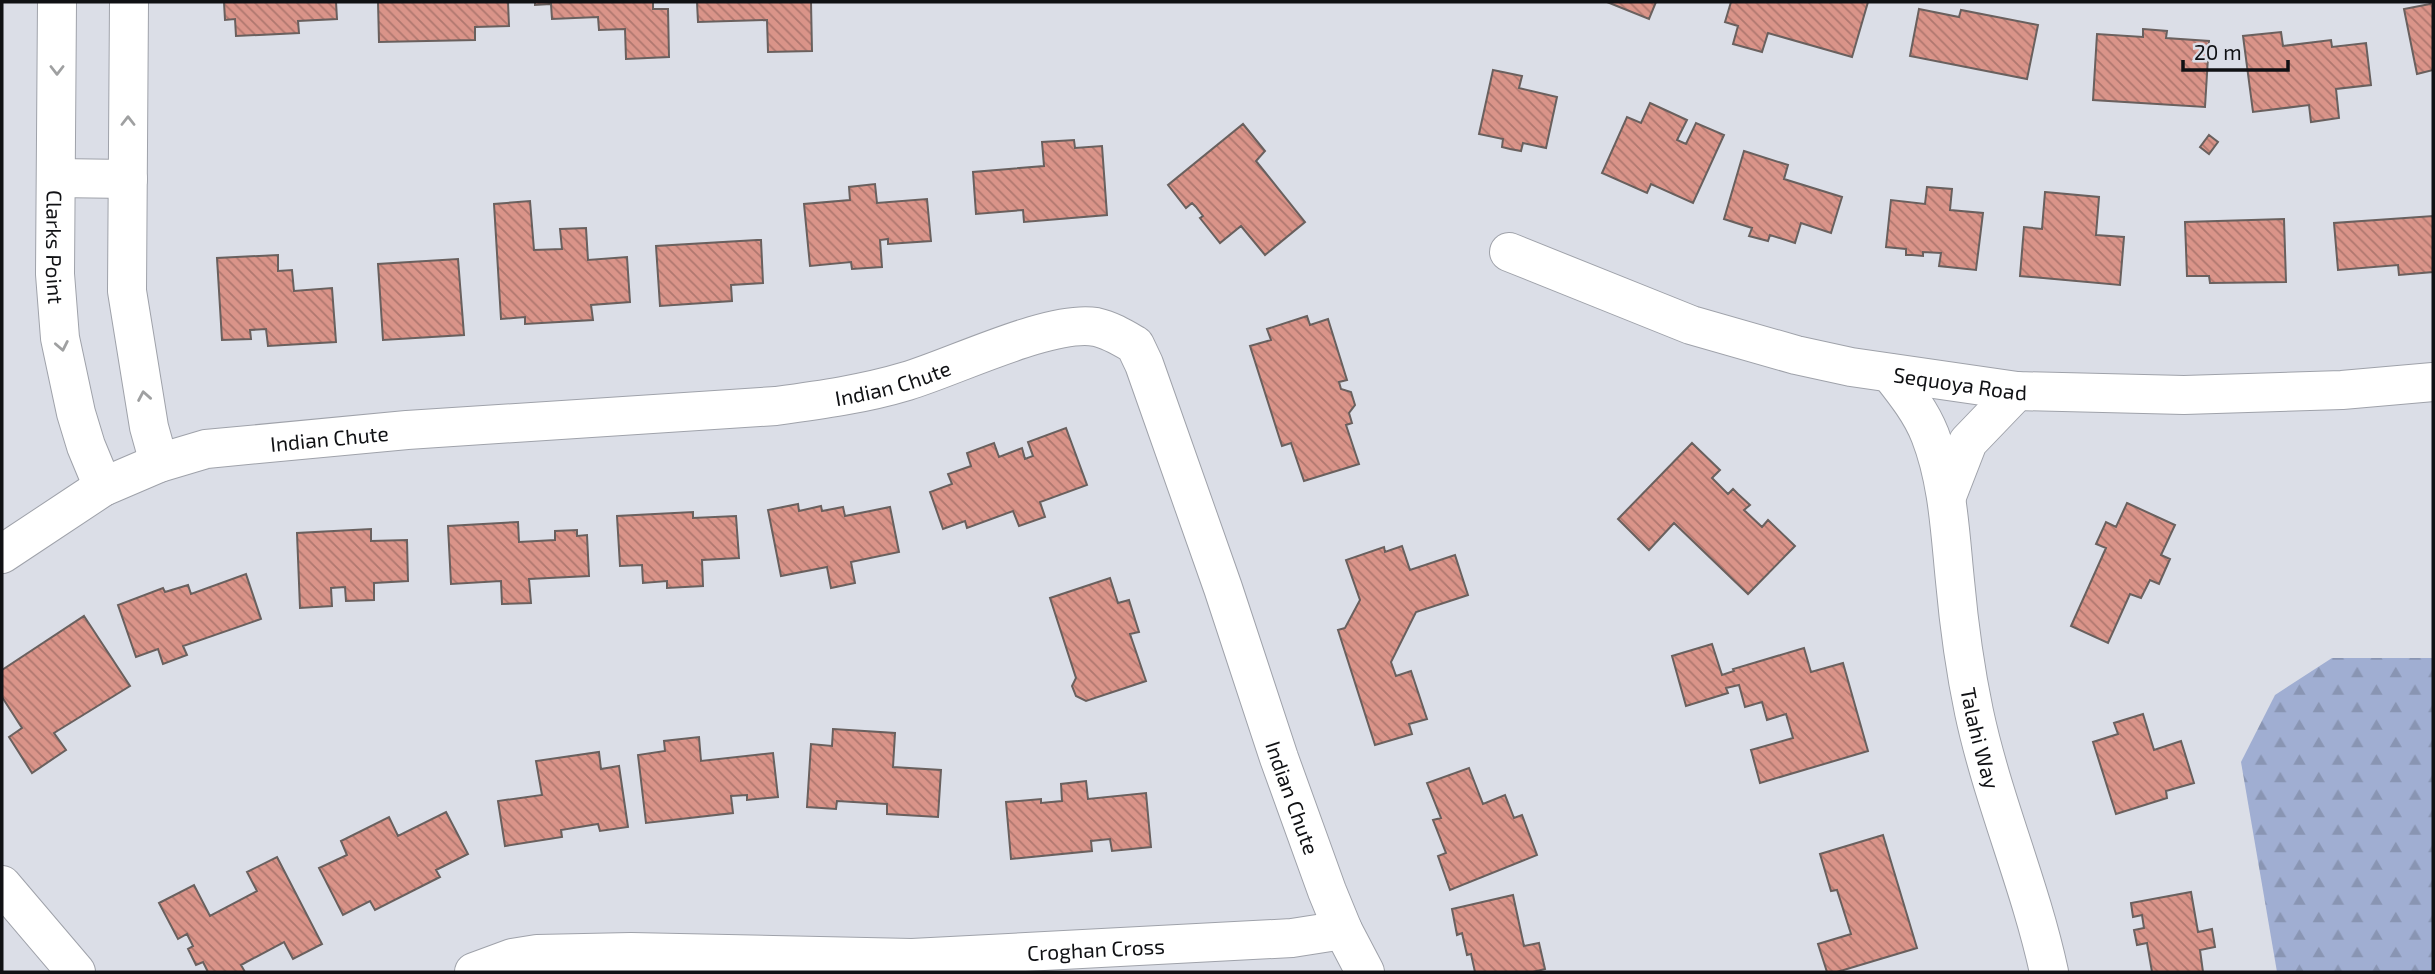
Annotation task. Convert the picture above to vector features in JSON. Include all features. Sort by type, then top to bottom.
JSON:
[{"type":"street","name":"Clarks Point","points":[[57,2],[55,274],[60,338],[76,413],[103,487]]},
{"type":"street","points":[[129,2],[127,291],[147,414],[159,463]]},
{"type":"street","points":[[56,178],[128,179]]},
{"type":"street","name":"Sequoya Road","points":[[1510,252],[1690,325],[1796,355],[1890,373],[2017,391],[2184,395],[2342,390],[2433,382]]},
{"type":"street","name":"Indian Chute","points":[[2,554],[103,487],[159,463],[206,449],[407,430],[776,406],[833,398],[904,382],[1028,337],[1061,329],[1095,327],[1116,334],[1135,345],[1144,364],[1223,588],[1279,758],[1343,930],[1366,972]]},
{"type":"street","name":"Talahi Way","points":[[1890,373],[1914,404],[1930,435],[1947,496],[1959,625],[1974,712],[1984,753],[2041,935],[2049,972]]},
{"type":"street","name":"Talahi Way","points":[[1947,496],[1968,442],[2017,391]]},
{"type":"street","points":[[2,885],[76,972]]},
{"type":"street","name":"Croghan Cross","points":[[474,972],[512,958],[537,954],[631,952],[912,958],[1279,939],[1343,930]]},
{"type":"green space","points":[[2332,658],[2433,658],[2433,972],[2277,972],[2241,762],[2275,695]]},
{"type":"building","points":[[224,2],[336,2],[337,19],[298,21],[299,33],[236,36],[235,19],[225,20]]},
{"type":"building","points":[[378,2],[508,2],[509,26],[475,27],[475,40],[379,42]]},
{"type":"building","points":[[535,2],[653,2],[653,9],[668,9],[669,57],[626,59],[625,29],[599,30],[598,17],[552,19],[551,4],[535,5]]},
{"type":"building","points":[[697,2],[811,2],[812,51],[768,52],[767,20],[698,22]]},
{"type":"building","points":[[1607,2],[1656,2],[1649,19]]},
{"type":"building","points":[[1731,2],[1868,2],[1852,57],[1768,33],[1762,52],[1733,44],[1738,26],[1725,22]]},
{"type":"building","points":[[2429,2],[2433,2],[2433,70],[2417,74],[2404,9],[2430,4]]},
{"type":"building","points":[[1919,9],[1959,17],[1961,10],[2038,25],[2027,79],[1910,56]]},
{"type":"building","points":[[2143,29],[2167,31],[2166,38],[2209,41],[2205,107],[2093,100],[2097,34],[2143,37]]},
{"type":"building","points":[[2281,32],[2283,46],[2331,40],[2332,47],[2366,43],[2371,85],[2336,89],[2339,118],[2311,122],[2309,105],[2253,112],[2243,36]]},
{"type":"building","points":[[1493,70],[1522,76],[1519,88],[1557,97],[1546,148],[1523,143],[1521,151],[1510,149],[1502,147],[1503,139],[1479,134]]},
{"type":"building","points":[[1650,103],[1687,120],[1677,140],[1686,144],[1696,123],[1724,135],[1693,203],[1651,184],[1647,193],[1602,173],[1627,117],[1641,123]]},
{"type":"building","points":[[1243,124],[1265,151],[1256,161],[1305,222],[1265,255],[1241,226],[1220,243],[1200,218],[1203,216],[1196,207],[1192,203],[1186,208],[1168,185]]},
{"type":"building","points":[[2209,135],[2218,142],[2209,154],[2200,147]]},
{"type":"building","points":[[1074,140],[1075,148],[1102,146],[1107,215],[1024,222],[1023,210],[976,214],[973,172],[1044,166],[1042,142]]},
{"type":"building","points":[[1744,151],[1788,165],[1784,179],[1842,197],[1831,233],[1801,223],[1795,243],[1770,235],[1768,241],[1749,236],[1752,228],[1724,219]]},
{"type":"building","points":[[875,184],[877,203],[927,199],[931,241],[888,244],[888,239],[880,240],[882,267],[852,269],[851,262],[810,266],[804,204],[850,200],[849,187]]},
{"type":"building","points":[[1927,187],[1952,189],[1950,210],[1983,213],[1976,270],[1939,266],[1941,253],[1906,255],[1906,249],[1886,247],[1891,200],[1925,204]]},
{"type":"building","points":[[2045,192],[2099,197],[2096,235],[2124,237],[2120,285],[2020,276],[2024,227],[2042,229]]},
{"type":"building","points":[[530,201],[534,250],[562,249],[560,229],[586,228],[588,260],[627,257],[630,302],[591,305],[593,320],[525,324],[525,317],[501,319],[494,204]]},
{"type":"building","points":[[2433,216],[2433,272],[2399,275],[2398,265],[2338,270],[2334,223]]},
{"type":"building","points":[[2284,219],[2286,282],[2210,283],[2209,276],[2187,276],[2185,222]]},
{"type":"building","points":[[761,240],[763,283],[731,285],[732,301],[660,306],[656,246]]},
{"type":"building","points":[[278,255],[278,271],[292,270],[294,291],[332,288],[336,342],[268,346],[266,329],[250,330],[251,339],[222,340],[217,258]]},
{"type":"building","points":[[458,259],[464,335],[383,340],[378,264]]},
{"type":"building","points":[[1307,316],[1310,325],[1328,319],[1347,380],[1339,382],[1341,389],[1351,392],[1355,405],[1349,413],[1352,423],[1346,425],[1359,464],[1304,481],[1291,443],[1282,446],[1250,346],[1271,340],[1267,329]]},
{"type":"building","points":[[1066,428],[1087,485],[1040,502],[1045,517],[1019,526],[1013,511],[967,528],[965,521],[943,529],[930,492],[952,484],[948,474],[971,466],[967,453],[994,443],[999,457],[1022,448],[1025,459],[1033,456],[1028,442]]},
{"type":"building","points":[[1692,443],[1720,470],[1712,478],[1728,494],[1733,489],[1750,505],[1744,510],[1762,527],[1768,520],[1795,546],[1748,594],[1674,523],[1649,550],[1618,519]]},
{"type":"building","points":[[2127,503],[2175,525],[2161,555],[2170,559],[2159,584],[2150,580],[2141,598],[2130,594],[2108,643],[2071,626],[2106,548],[2096,544],[2106,522],[2116,527]]},
{"type":"building","points":[[798,504],[799,511],[821,506],[822,511],[843,507],[845,516],[890,507],[899,552],[851,562],[855,583],[831,588],[827,567],[781,576],[768,510]]},
{"type":"building","points":[[693,512],[693,518],[736,516],[739,558],[702,560],[703,586],[667,588],[667,581],[643,583],[642,565],[620,566],[617,516]]},
{"type":"building","points":[[518,522],[519,542],[555,540],[555,531],[577,530],[577,536],[587,535],[589,576],[529,579],[531,603],[502,604],[501,581],[451,584],[448,526]]},
{"type":"building","points":[[371,529],[371,541],[407,540],[408,581],[374,583],[374,600],[346,601],[345,587],[331,588],[332,606],[300,608],[297,533]]},
{"type":"building","points":[[1402,546],[1410,570],[1455,555],[1468,595],[1416,612],[1391,662],[1396,676],[1411,671],[1427,719],[1409,724],[1412,734],[1375,745],[1338,630],[1345,628],[1360,600],[1346,560],[1384,547],[1385,552]]},
{"type":"building","points":[[246,574],[261,619],[183,646],[187,655],[163,664],[158,649],[136,657],[118,605],[163,588],[165,592],[188,585],[191,594]]},
{"type":"building","points":[[1110,578],[1118,603],[1129,600],[1139,632],[1130,634],[1146,681],[1086,701],[1076,696],[1072,686],[1076,678],[1050,598]]},
{"type":"building","points":[[84,616],[130,686],[54,733],[66,750],[32,773],[9,737],[22,728],[2,697],[2,670]]},
{"type":"building","points":[[1712,644],[1722,675],[1734,671],[1733,669],[1804,648],[1811,672],[1843,663],[1868,751],[1760,783],[1751,750],[1793,738],[1786,714],[1767,720],[1762,702],[1745,707],[1739,685],[1726,688],[1728,693],[1686,706],[1672,656]]},
{"type":"building","points":[[2143,714],[2154,750],[2181,741],[2194,783],[2166,791],[2167,798],[2116,814],[2093,742],[2118,734],[2114,723]]},
{"type":"building","points":[[833,729],[895,733],[893,767],[941,770],[938,817],[887,814],[887,804],[837,801],[836,809],[807,807],[811,744],[832,746]]},
{"type":"building","points":[[699,737],[701,761],[773,753],[778,797],[747,800],[747,795],[731,796],[733,813],[646,823],[638,755],[665,751],[664,741]]},
{"type":"building","points":[[599,752],[601,769],[619,766],[628,827],[600,831],[598,824],[561,830],[562,837],[505,846],[498,801],[542,795],[536,761]]},
{"type":"building","points":[[1469,768],[1483,804],[1505,795],[1514,818],[1522,815],[1537,855],[1450,890],[1438,856],[1446,853],[1433,820],[1441,818],[1427,783]]},
{"type":"building","points":[[1086,781],[1088,799],[1146,793],[1151,847],[1112,851],[1110,839],[1091,841],[1092,851],[1011,859],[1006,802],[1041,799],[1041,803],[1062,801],[1061,784]]},
{"type":"building","points":[[446,812],[468,854],[436,870],[440,877],[375,910],[370,901],[343,915],[319,868],[347,855],[341,841],[389,817],[398,836]]},
{"type":"building","points":[[1883,835],[1917,948],[1837,972],[1827,972],[1818,944],[1851,934],[1837,890],[1831,891],[1820,854]]},
{"type":"building","points":[[277,857],[322,944],[293,959],[284,942],[241,965],[245,972],[208,972],[203,962],[196,965],[188,949],[193,946],[187,934],[178,939],[159,903],[194,885],[210,916],[257,891],[247,872]]},
{"type":"building","points":[[2191,892],[2198,932],[2212,929],[2215,947],[2200,950],[2203,972],[2152,972],[2147,943],[2137,945],[2134,930],[2144,928],[2142,915],[2133,917],[2131,903]]},
{"type":"building","points":[[1513,895],[1524,946],[1539,943],[1545,969],[1533,972],[1475,972],[1471,954],[1467,955],[1462,933],[1457,935],[1452,909]]}]
